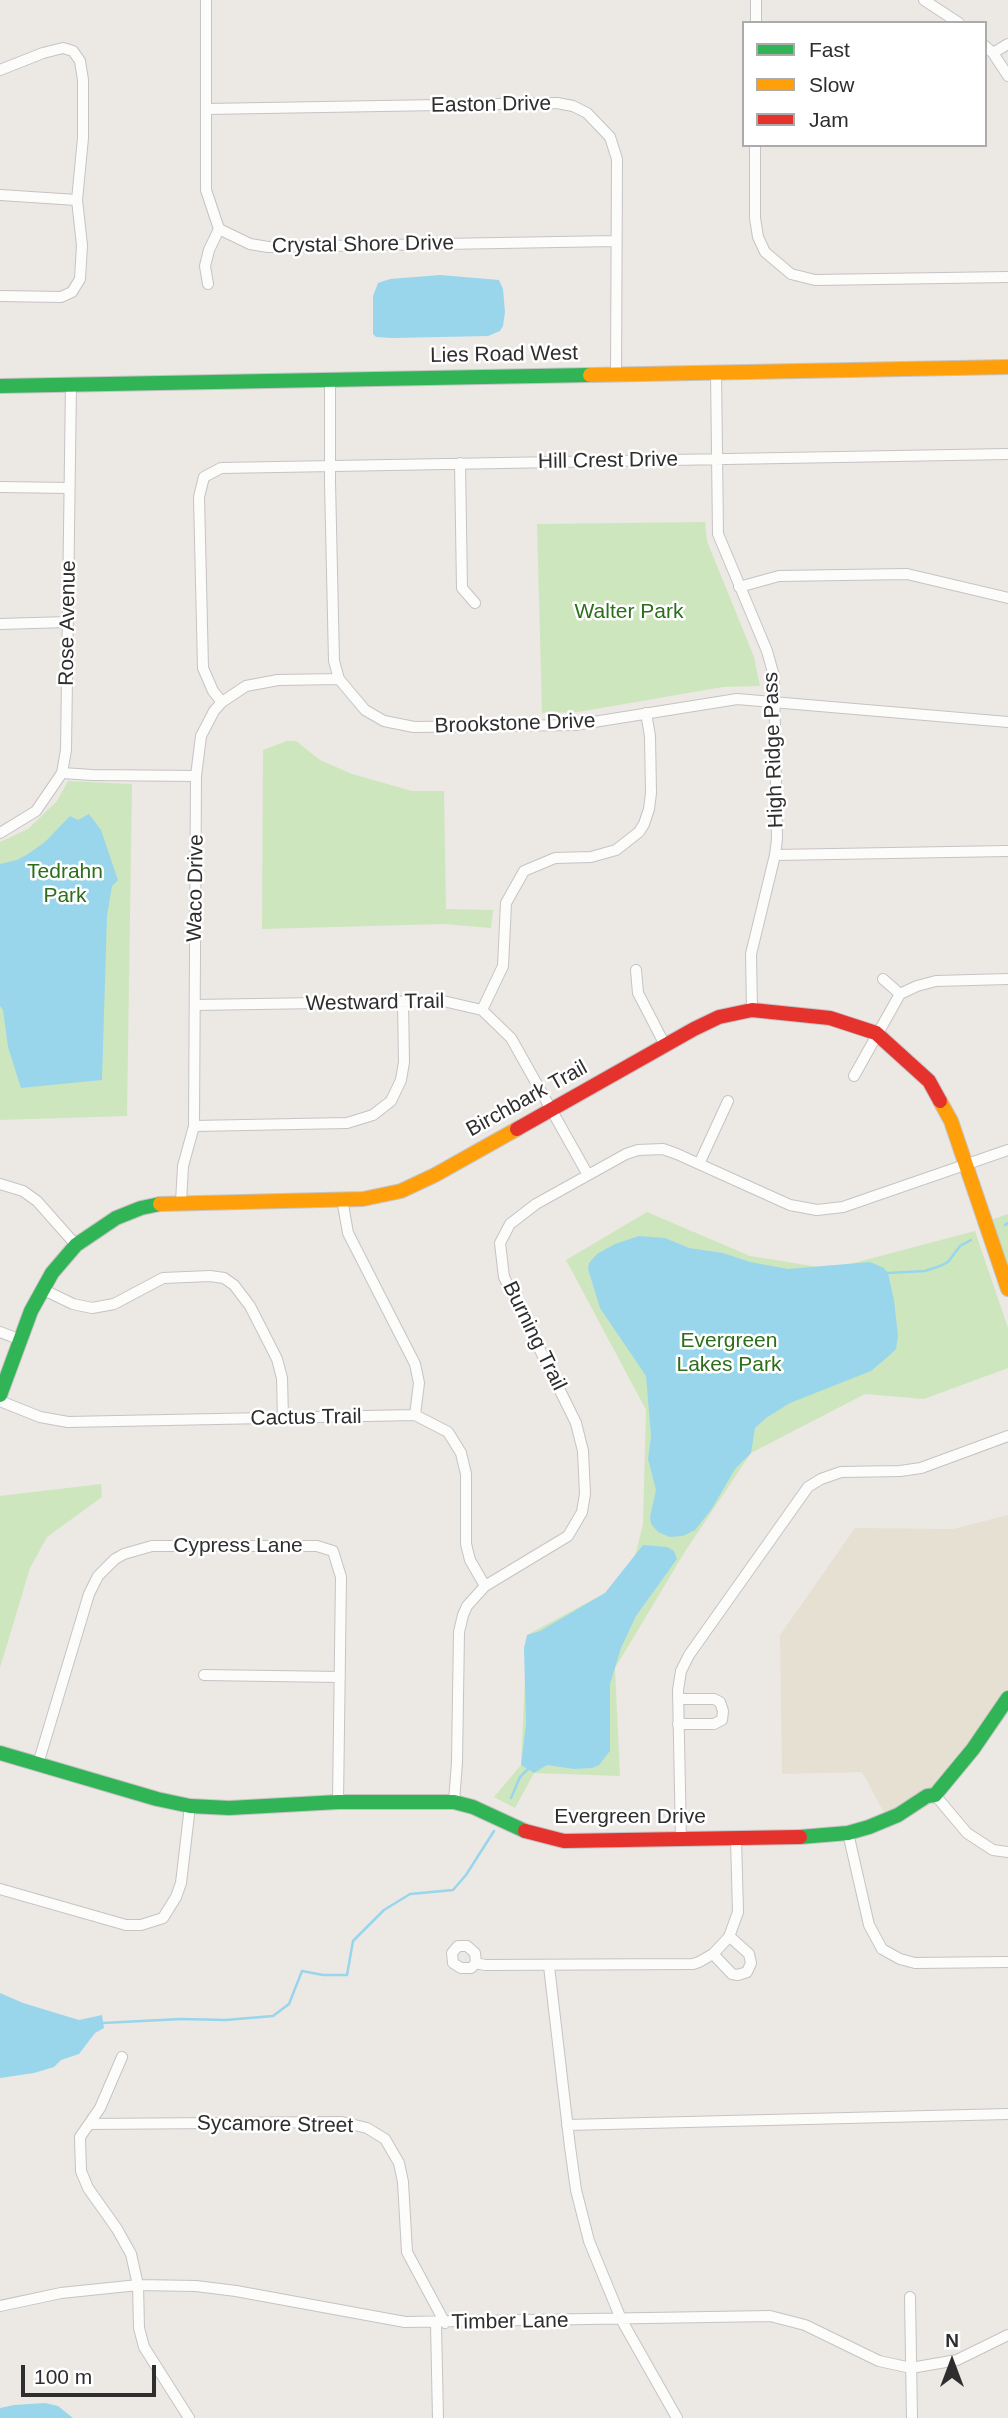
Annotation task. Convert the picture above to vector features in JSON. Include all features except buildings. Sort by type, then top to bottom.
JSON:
[{"type":"street","points":[[206,0],[206,190],[219,229],[205,266],[208,284]]},
{"type":"street","points":[[756,0],[756,21]]},
{"type":"street","points":[[924,0],[956,21]]},
{"type":"street","points":[[1008,44],[989,50],[1008,76]]},
{"type":"street","points":[[0,69],[58,48],[73,51],[80,61],[83,80],[83,138],[77,200],[82,271],[72,292],[52,298],[0,296]]},
{"type":"street","name":"Easton Drive","points":[[206,109],[557,103],[573,106],[587,113],[606,132],[615,151],[616,374]]},
{"type":"street","points":[[755,147],[755,218],[758,237],[765,252],[791,274],[815,280],[1008,277]]},
{"type":"street","points":[[0,195],[77,200]]},
{"type":"street","name":"Crystal Shore Drive","points":[[219,229],[250,244],[268,247],[617,241]]},
{"type":"street","name":"Lies Road West","points":[[0,386],[1008,367]]},
{"type":"street","name":"High Ridge Pass","points":[[716,372],[718,534],[771,662],[775,702],[777,839],[751,954],[752,1010]]},
{"type":"street","name":"Brookstone Drive","points":[[330,379],[333,650],[339,679],[365,710],[384,721],[400,726],[575,724],[725,700],[1008,722]]},
{"type":"street","name":"Rose Avenue","points":[[0,833],[36,811],[62,773],[67,740],[71,384]]},
{"type":"street","name":"Hill Crest Drive","points":[[222,702],[205,675],[202,660],[199,498],[204,477],[228,467],[1008,454]]},
{"type":"street","points":[[460,463],[462,587],[475,603]]},
{"type":"street","points":[[0,488],[69,488]]},
{"type":"street","points":[[739,587],[779,576],[907,574],[1008,598]]},
{"type":"street","points":[[0,624],[68,622]]},
{"type":"street","name":"Waco Drive","points":[[181,1202],[183,1166],[194,1126],[197,776],[201,736],[207,722],[222,702],[246,687],[265,681],[339,679]]},
{"type":"street","points":[[589,1175],[510,1038],[482,1010],[503,966],[506,903],[524,871],[555,858],[591,857],[616,850],[644,824],[651,801],[650,736],[646,713]]},
{"type":"street","points":[[62,773],[197,776]]},
{"type":"street","points":[[775,855],[1008,851]]},
{"type":"street","points":[[636,970],[638,993],[665,1045]]},
{"type":"street","points":[[883,979],[900,994]]},
{"type":"street","points":[[854,1076],[900,994],[936,981],[1008,979]]},
{"type":"street","points":[[194,1126],[347,1123],[373,1115],[391,1101],[401,1080],[404,1062],[403,1002]]},
{"type":"street","name":"Westward Trail","points":[[195,1006],[453,1002],[482,1010]]},
{"type":"street","name":"Birchbark Trail","points":[[0,1395],[41,1289],[76,1245],[104,1224],[151,1205],[371,1198],[412,1187],[710,1021],[752,1010],[820,1016],[876,1033],[929,1081],[951,1121],[1008,1289]]},
{"type":"street","points":[[699,1164],[728,1101]]},
{"type":"street","name":"Burning Trail","points":[[454,1802],[459,1632],[467,1606],[485,1586],[568,1536],[584,1504],[585,1469],[576,1423],[506,1284],[500,1243],[510,1224],[530,1208],[626,1154],[650,1148],[670,1152],[790,1205],[817,1210],[844,1206],[1008,1150]]},
{"type":"street","points":[[0,1184],[23,1191],[37,1201],[76,1245]]},
{"type":"street","points":[[342,1199],[348,1233],[415,1364],[419,1383],[415,1415]]},
{"type":"street","points":[[41,1289],[73,1304],[92,1308],[114,1304],[163,1278],[224,1278],[234,1285],[250,1306],[277,1359],[282,1378],[283,1418]]},
{"type":"street","points":[[0,1332],[21,1340]]},
{"type":"street","name":"Cactus Trail","points":[[0,1401],[59,1422],[415,1415],[447,1432],[461,1453],[466,1474],[466,1544],[470,1560],[485,1586]]},
{"type":"street","points":[[681,1839],[678,1699],[681,1671],[689,1655],[808,1487],[841,1472],[921,1468],[1008,1436]]},
{"type":"street","name":"Cypress Lane","points":[[38,1764],[92,1585],[115,1559],[142,1547],[307,1544],[333,1551],[341,1577],[338,1802]]},
{"type":"street","points":[[204,1675],[340,1677]]},
{"type":"street","name":"Evergreen Drive","points":[[0,1753],[144,1796],[190,1806],[229,1808],[338,1802],[454,1802],[473,1807],[528,1833],[553,1840],[814,1837],[848,1833],[898,1815],[935,1794],[965,1760],[1008,1698]]},
{"type":"street","points":[[678,1699],[714,1699],[720,1702],[723,1711],[722,1720],[714,1724],[678,1724]]},
{"type":"street","points":[[935,1794],[967,1833],[992,1850],[1008,1852]]},
{"type":"street","points":[[0,1889],[126,1925],[163,1918],[181,1883],[190,1806]]},
{"type":"street","points":[[848,1833],[869,1925],[882,1949],[900,1959],[915,1963],[1008,1962]]},
{"type":"street","points":[[476,1963],[549,1966],[693,1964],[713,1954],[729,1936],[738,1912],[736,1839]]},
{"type":"street","points":[[163,1918],[172,1927]]},
{"type":"street","points":[[713,1954],[732,1974],[747,1972],[751,1963],[749,1954],[729,1936]]},
{"type":"street","points":[[549,1966],[576,2190],[589,2241],[621,2319],[677,2418]]},
{"type":"street","points":[[122,2057],[100,2108],[80,2137],[80,2160],[84,2180],[129,2249],[138,2285],[139,2328],[144,2347],[189,2418]]},
{"type":"street","points":[[567,2125],[1008,2114]]},
{"type":"street","name":"Sycamore Street","points":[[89,2124],[342,2122],[368,2128],[385,2139],[399,2163],[403,2182],[407,2252],[441,2324],[439,2418]]},
{"type":"street","name":"Timber Lane","points":[[0,2306],[61,2293],[138,2285],[196,2286],[236,2291],[388,2320],[441,2324],[757,2316],[781,2318],[805,2325],[879,2361],[911,2368],[957,2360],[1008,2335]]},
{"type":"street","points":[[909,2297],[912,2418]]},
{"type":"shaded area","points":[[1008,1515],[1008,1690],[932,1790],[886,1816],[862,1772],[782,1774],[780,1635],[855,1528],[953,1529]]},
{"type":"green space","name":"Walter Park","points":[[705,522],[707,541],[754,657],[760,686],[723,687],[578,712],[542,713],[537,524]]},
{"type":"green space","points":[[287,741],[296,741],[320,760],[352,774],[412,791],[444,791],[446,909],[493,910],[491,928],[444,924],[262,929],[263,750]]},
{"type":"green space","name":"Tedrahn Park","points":[[68,781],[132,784],[127,1116],[0,1120],[0,842],[28,829],[57,801]]},
{"type":"green space","name":"Evergreen Lakes Park","points":[[647,1212],[750,1256],[831,1269],[975,1231],[1008,1328],[1008,1368],[924,1399],[865,1394],[751,1453],[686,1550],[615,1668],[620,1776],[534,1773],[515,1808],[494,1797],[521,1765],[527,1635],[605,1593],[635,1556],[643,1524],[646,1410],[566,1260]]},
{"type":"green space","points":[[1008,1214],[1008,1289],[985,1222]]},
{"type":"green space","points":[[101,1484],[102,1497],[47,1537],[30,1568],[0,1668],[0,1496]]},
{"type":"water","points":[[440,275],[499,280],[503,289],[505,312],[500,331],[488,336],[393,338],[376,337],[373,334],[373,296],[378,283],[390,279]]},
{"type":"water","name":"Tedrahn Park","points":[[89,814],[101,830],[118,880],[112,886],[107,916],[102,1080],[21,1088],[8,1047],[3,1010],[0,1006],[0,864],[28,854],[45,842],[70,816],[78,820]]},
{"type":"water","points":[[639,1236],[665,1238],[689,1248],[723,1253],[750,1262],[788,1269],[870,1262],[884,1268],[888,1273],[894,1300],[898,1336],[896,1349],[871,1371],[790,1403],[766,1418],[755,1428],[751,1453],[735,1469],[711,1510],[695,1530],[683,1536],[670,1537],[658,1532],[651,1524],[656,1490],[648,1459],[651,1436],[646,1376],[600,1308],[588,1269],[589,1263],[597,1254],[615,1244]]},
{"type":"water","points":[[643,1545],[667,1547],[674,1551],[677,1559],[636,1616],[621,1648],[610,1684],[610,1751],[599,1765],[592,1768],[574,1769],[547,1765],[534,1773],[521,1765],[526,1724],[524,1648],[527,1635],[540,1631],[605,1593]]},
{"type":"water","points":[[0,1993],[79,2020],[102,2015],[104,2028],[95,2033],[79,2054],[61,2060],[54,2067],[0,2078]]},
{"type":"water","points":[[45,2403],[58,2406],[73,2418],[0,2418],[0,2408]]},
{"type":"waterway","points":[[888,1273],[925,1271],[940,1266],[948,1262],[960,1246],[971,1240]]},
{"type":"waterway","points":[[511,1798],[520,1777],[528,1769]]},
{"type":"waterway","points":[[103,2023],[273,2016],[289,2004],[302,1971],[323,1975],[347,1975],[353,1941],[384,1910],[410,1894],[453,1890],[466,1875],[494,1831]]},
{"type":"traffic: fast","points":[[0,386],[590,375]]},
{"type":"traffic: fast","points":[[0,1395],[31,1311],[52,1273],[76,1245],[116,1218],[160,1204]]},
{"type":"traffic: fast","points":[[800,1837],[848,1833],[869,1827],[898,1815],[927,1796],[935,1795],[973,1749],[1008,1698]]},
{"type":"traffic: fast","points":[[0,1753],[157,1799],[190,1806],[229,1808],[338,1802],[454,1802],[473,1807],[525,1831]]},
{"type":"traffic: slow","points":[[590,375],[1008,367]]},
{"type":"traffic: slow","points":[[940,1101],[951,1121],[1008,1289]]},
{"type":"traffic: slow","points":[[160,1204],[363,1199],[401,1191],[517,1129]]},
{"type":"traffic: jam","points":[[517,1129],[694,1029],[719,1017],[752,1010],[830,1018],[876,1033],[929,1081],[940,1101]]},
{"type":"traffic: jam","points":[[525,1831],[564,1841],[800,1837]]}]
